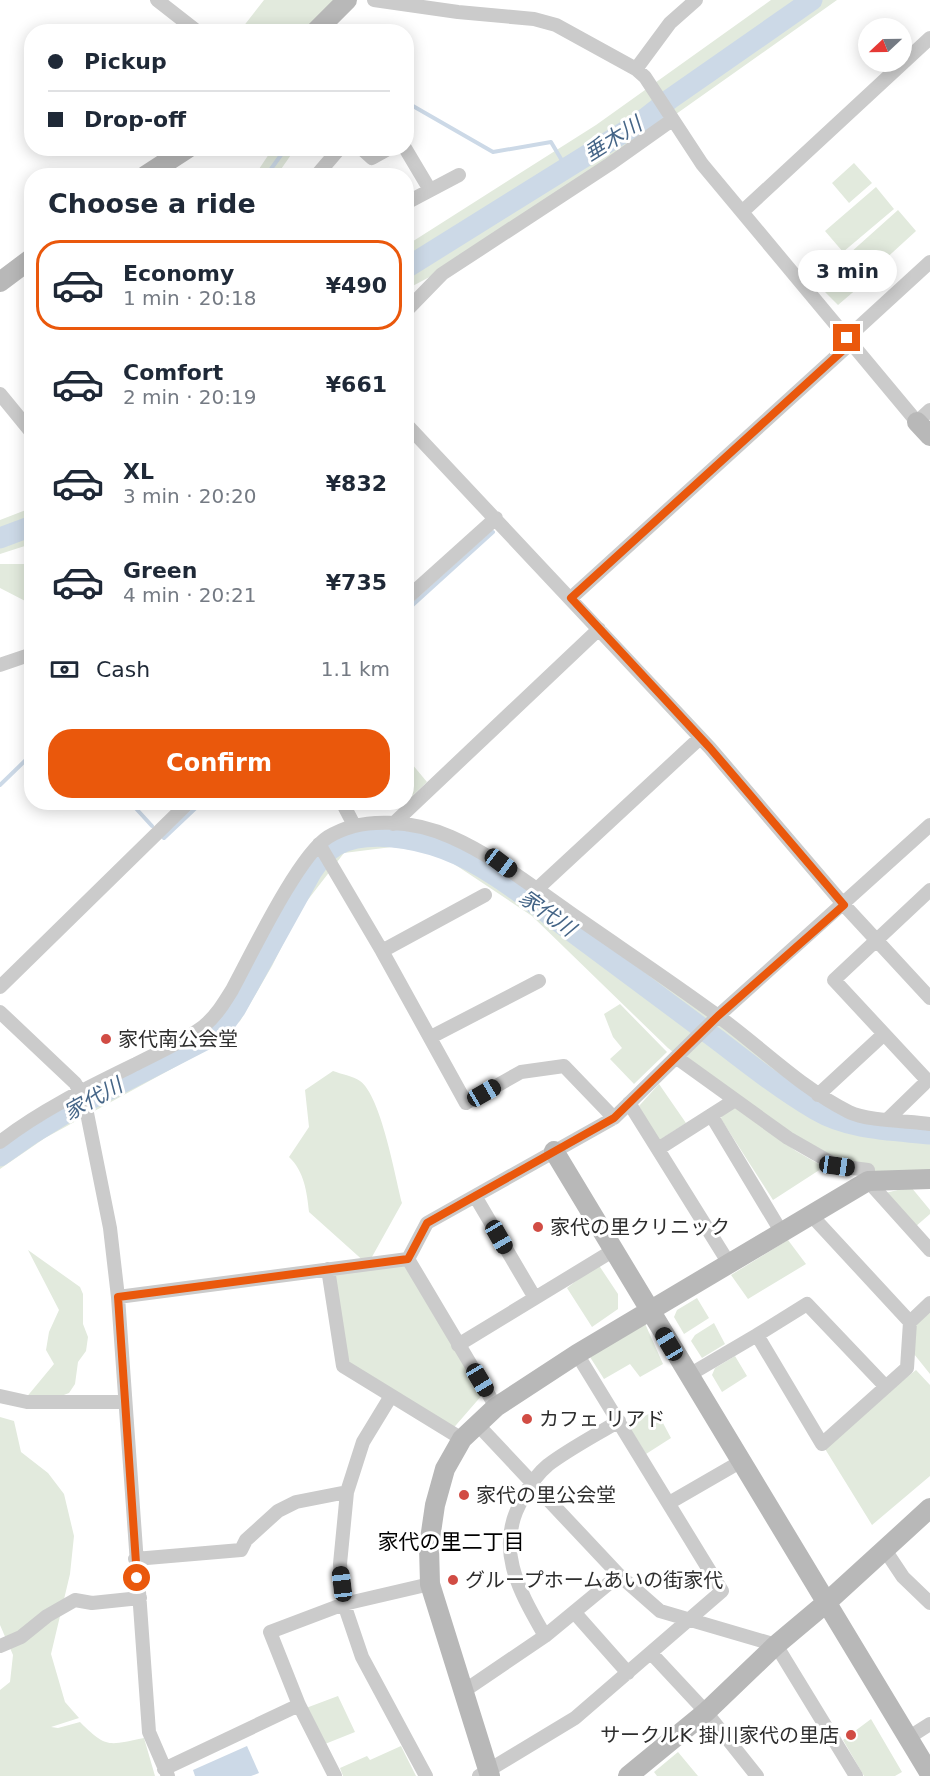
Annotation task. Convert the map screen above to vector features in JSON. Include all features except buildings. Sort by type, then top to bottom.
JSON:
[{"type":"street","points":[[157,0],[188,24]]},
{"type":"street","points":[[323,24],[346,0]]},
{"type":"street","points":[[374,0],[458,12],[534,19],[556,25],[636,69],[645,77],[702,164],[849,341],[926,423]]},
{"type":"street","points":[[636,69],[670,23],[696,0]]},
{"type":"street","points":[[742,212],[930,38]]},
{"type":"street","points":[[414,303],[442,274],[610,164],[669,116]]},
{"type":"street","points":[[157,168],[176,156]]},
{"type":"street","points":[[323,168],[333,156]]},
{"type":"street","points":[[410,156],[430,190]]},
{"type":"street","points":[[414,199],[459,175]]},
{"type":"street","points":[[571,598],[849,341],[930,262]]},
{"type":"street","points":[[0,282],[24,264]]},
{"type":"street","points":[[0,394],[24,423]]},
{"type":"street","points":[[414,432],[700,738],[844,905],[930,998]]},
{"type":"street","points":[[414,592],[496,518]]},
{"type":"street","points":[[414,804],[599,629]]},
{"type":"street","points":[[0,664],[24,656]]},
{"type":"street","points":[[537,889],[700,738]]},
{"type":"street","points":[[0,987],[181,810]]},
{"type":"street","points":[[346,810],[354,825]]},
{"type":"street","points":[[393,824],[408,810]]},
{"type":"street","points":[[0,1142],[26,1124],[84,1100],[204,1026],[232,990],[295,878],[321,847],[336,832],[354,825],[393,824],[419,826],[450,836],[501,863],[718,1016],[818,1095],[852,1114],[930,1124]]},
{"type":"street","points":[[408,1259],[427,1223],[614,1118],[718,1016],[844,905],[930,825]]},
{"type":"street","points":[[321,847],[431,1037],[466,1103],[520,1072],[564,1066],[614,1118]]},
{"type":"street","points":[[888,1119],[924,1084],[925,1078],[834,980],[930,890]]},
{"type":"street","points":[[382,951],[485,895]]},
{"type":"street","points":[[431,1037],[539,981]]},
{"type":"street","points":[[0,1012],[75,1083],[84,1100],[110,1228],[118,1297],[149,1732],[166,1772],[299,1705]]},
{"type":"street","points":[[818,1095],[884,1034]]},
{"type":"street","points":[[677,1058],[788,1138],[837,1166],[868,1170],[868,1181],[930,1250]]},
{"type":"street","points":[[658,1149],[735,1100]]},
{"type":"street","points":[[629,1103],[729,1265]]},
{"type":"street","points":[[711,1115],[782,1233]]},
{"type":"street","points":[[554,1151],[930,1774]]},
{"type":"street","points":[[577,1354],[722,1591],[575,1718],[486,1774],[464,1691],[430,1584],[429,1546],[435,1505],[445,1469],[462,1439],[496,1407],[577,1354],[868,1181],[930,1179]]},
{"type":"street","points":[[475,1196],[535,1298]]},
{"type":"street","points":[[812,1215],[910,1322]]},
{"type":"street","points":[[458,1344],[614,1250]]},
{"type":"street","points":[[118,1297],[408,1259]]},
{"type":"street","points":[[408,1259],[496,1407]]},
{"type":"street","points":[[328,1269],[343,1366],[462,1439]]},
{"type":"street","points":[[758,1335],[822,1444],[907,1368],[910,1322],[930,1303]]},
{"type":"street","points":[[688,1375],[807,1304],[886,1387]]},
{"type":"street","points":[[0,1396],[27,1402],[124,1402]]},
{"type":"street","points":[[391,1396],[363,1442],[347,1492],[340,1564],[344,1604],[362,1657],[426,1776]]},
{"type":"street","points":[[545,1636],[520,1593],[512,1566],[510,1536],[514,1513],[532,1483],[547,1466],[619,1421]]},
{"type":"street","points":[[477,1424],[619,1575],[660,1611],[776,1645],[856,1776]]},
{"type":"street","points":[[669,1503],[740,1462]]},
{"type":"street","points":[[135,1559],[237,1551],[278,1511],[296,1502],[347,1492]]},
{"type":"street","points":[[628,1776],[706,1712],[776,1645],[826,1603],[930,1508]]},
{"type":"street","points":[[885,1550],[903,1577],[930,1603]]},
{"type":"street","points":[[464,1691],[545,1636],[619,1575]]},
{"type":"street","points":[[335,1776],[299,1705],[270,1632],[344,1604],[430,1584]]},
{"type":"street","points":[[0,1647],[21,1637],[47,1616],[75,1600],[92,1603],[140,1598]]},
{"type":"street","points":[[574,1612],[628,1673]]},
{"type":"street","points":[[651,1653],[706,1712],[757,1776]]},
{"type":"street","points":[[908,1738],[930,1724]]},
{"type":"shaded area","points":[[264,0],[337,0],[314,24],[245,24]]},
{"type":"shaded area","points":[[771,0],[837,0],[638,141],[437,273],[414,285],[414,241],[596,125]]},
{"type":"shaded area","points":[[268,156],[290,156],[282,168],[260,168]]},
{"type":"shaded area","points":[[854,163],[872,183],[849,203],[832,183]]},
{"type":"shaded area","points":[[876,187],[894,209],[843,252],[825,231]]},
{"type":"shaded area","points":[[898,210],[916,231],[869,274],[850,253]]},
{"type":"shaded area","points":[[845,258],[866,281],[838,305],[818,285]]},
{"type":"shaded area","points":[[24,511],[24,546],[0,554],[0,520]]},
{"type":"shaded area","points":[[0,564],[24,564],[24,600],[0,588]]},
{"type":"shaded area","points":[[414,766],[427,782],[414,794]]},
{"type":"shaded area","points":[[393,824],[446,829],[860,1116],[930,1124],[930,1174],[875,1175],[828,1161],[744,1107],[668,1048],[532,916],[439,854],[392,847],[344,853],[300,910],[272,966],[240,1021],[208,1049],[45,1138],[0,1169],[0,1147],[8,1139],[215,1020],[287,896],[330,841]]},
{"type":"shaded area","points":[[620,1004],[667,1052],[634,1084],[610,1059],[622,1048],[613,1037],[604,1014]]},
{"type":"shaded area","points":[[333,1071],[360,1081],[368,1089],[381,1119],[402,1203],[368,1264],[405,1260],[483,1394],[450,1432],[343,1366],[328,1269],[367,1264],[309,1212],[301,1175],[289,1157],[309,1127],[305,1090]]},
{"type":"shaded area","points":[[659,1084],[686,1123],[661,1139],[657,1139],[639,1106]]},
{"type":"shaded area","points":[[736,1107],[796,1151],[824,1167],[773,1200],[721,1119],[722,1114]]},
{"type":"shaded area","points":[[911,1187],[930,1210],[930,1214],[915,1227],[885,1193]]},
{"type":"shaded area","points":[[788,1240],[806,1264],[748,1299],[731,1275]]},
{"type":"shaded area","points":[[28,1250],[80,1287],[83,1294],[83,1324],[88,1337],[86,1351],[78,1362],[75,1384],[69,1393],[51,1400],[25,1399],[54,1364],[46,1350],[49,1332],[59,1310]]},
{"type":"shaded area","points":[[598,1264],[618,1294],[618,1309],[592,1327],[567,1288]]},
{"type":"shaded area","points":[[697,1298],[709,1318],[684,1334],[674,1317],[677,1310]]},
{"type":"shaded area","points":[[930,1310],[930,1374],[914,1354],[916,1323]]},
{"type":"shaded area","points":[[643,1319],[663,1364],[640,1377],[630,1364],[604,1379],[590,1357]]},
{"type":"shaded area","points":[[714,1323],[725,1344],[702,1358],[691,1341],[695,1335]]},
{"type":"shaded area","points":[[735,1356],[747,1376],[722,1392],[712,1375],[715,1368]]},
{"type":"shaded area","points":[[916,1370],[930,1385],[930,1476],[872,1525],[822,1444]]},
{"type":"shaded area","points":[[656,1410],[671,1438],[646,1454],[628,1425]]},
{"type":"shaded area","points":[[0,1417],[14,1421],[21,1452],[48,1473],[64,1494],[74,1536],[70,1574],[51,1654],[65,1702],[79,1718],[51,1727],[58,1728],[80,1722],[96,1737],[109,1743],[144,1738],[155,1776],[0,1776],[0,1690],[10,1682],[13,1655],[0,1625]]},
{"type":"shaded area","points":[[338,1696],[355,1732],[325,1744],[306,1708]]},
{"type":"shaded area","points":[[871,1719],[902,1772],[895,1776],[864,1776],[843,1740]]},
{"type":"shaded area","points":[[401,1746],[416,1776],[343,1776],[340,1768],[367,1756],[370,1760]]},
{"type":"shaded area","points":[[678,1752],[698,1776],[657,1776],[654,1772]]},
{"type":"water","points":[[247,1746],[259,1773],[251,1776],[195,1776],[193,1770]]},
{"type":"waterway","name":"垂木川","points":[[414,263],[642,121],[812,0]]},
{"type":"waterway","points":[[414,107],[493,152],[551,142],[567,169]]},
{"type":"waterway","points":[[272,168],[280,156]]},
{"type":"waterway","name":"垂木川","points":[[0,538],[24,529]]},
{"type":"waterway","points":[[414,604],[493,532]]},
{"type":"waterway","points":[[0,785],[24,762]]},
{"type":"waterway","points":[[137,810],[152,826]]},
{"type":"waterway","points":[[163,837],[194,810]]},
{"type":"waterway","name":"家代川","points":[[0,1156],[77,1106],[205,1040],[223,1026],[236,1008],[320,860],[337,845],[349,840],[376,836],[432,845],[477,864],[523,894],[766,1077],[829,1117],[886,1130],[930,1134]]},
{"type":"place","name":"家代南公会堂","points":[[106,1039]]},
{"type":"place","name":"家代の里クリニック","points":[[538,1227]]},
{"type":"place","name":"カフェ リアド","points":[[527,1419]]},
{"type":"place","name":"家代の里公会堂","points":[[464,1495]]},
{"type":"place","name":"グループホームあいの街家代","points":[[453,1580]]},
{"type":"place","name":"サークルK 掛川家代の里店","points":[[851,1735]]},
{"type":"district","name":"家代の里二丁目","points":[[451,1542]]},
{"type":"route","points":[[137,1578],[118,1297],[408,1259],[427,1223],[614,1118],[718,1016],[844,905],[710,748],[571,598],[851,343],[847,338]]}]
